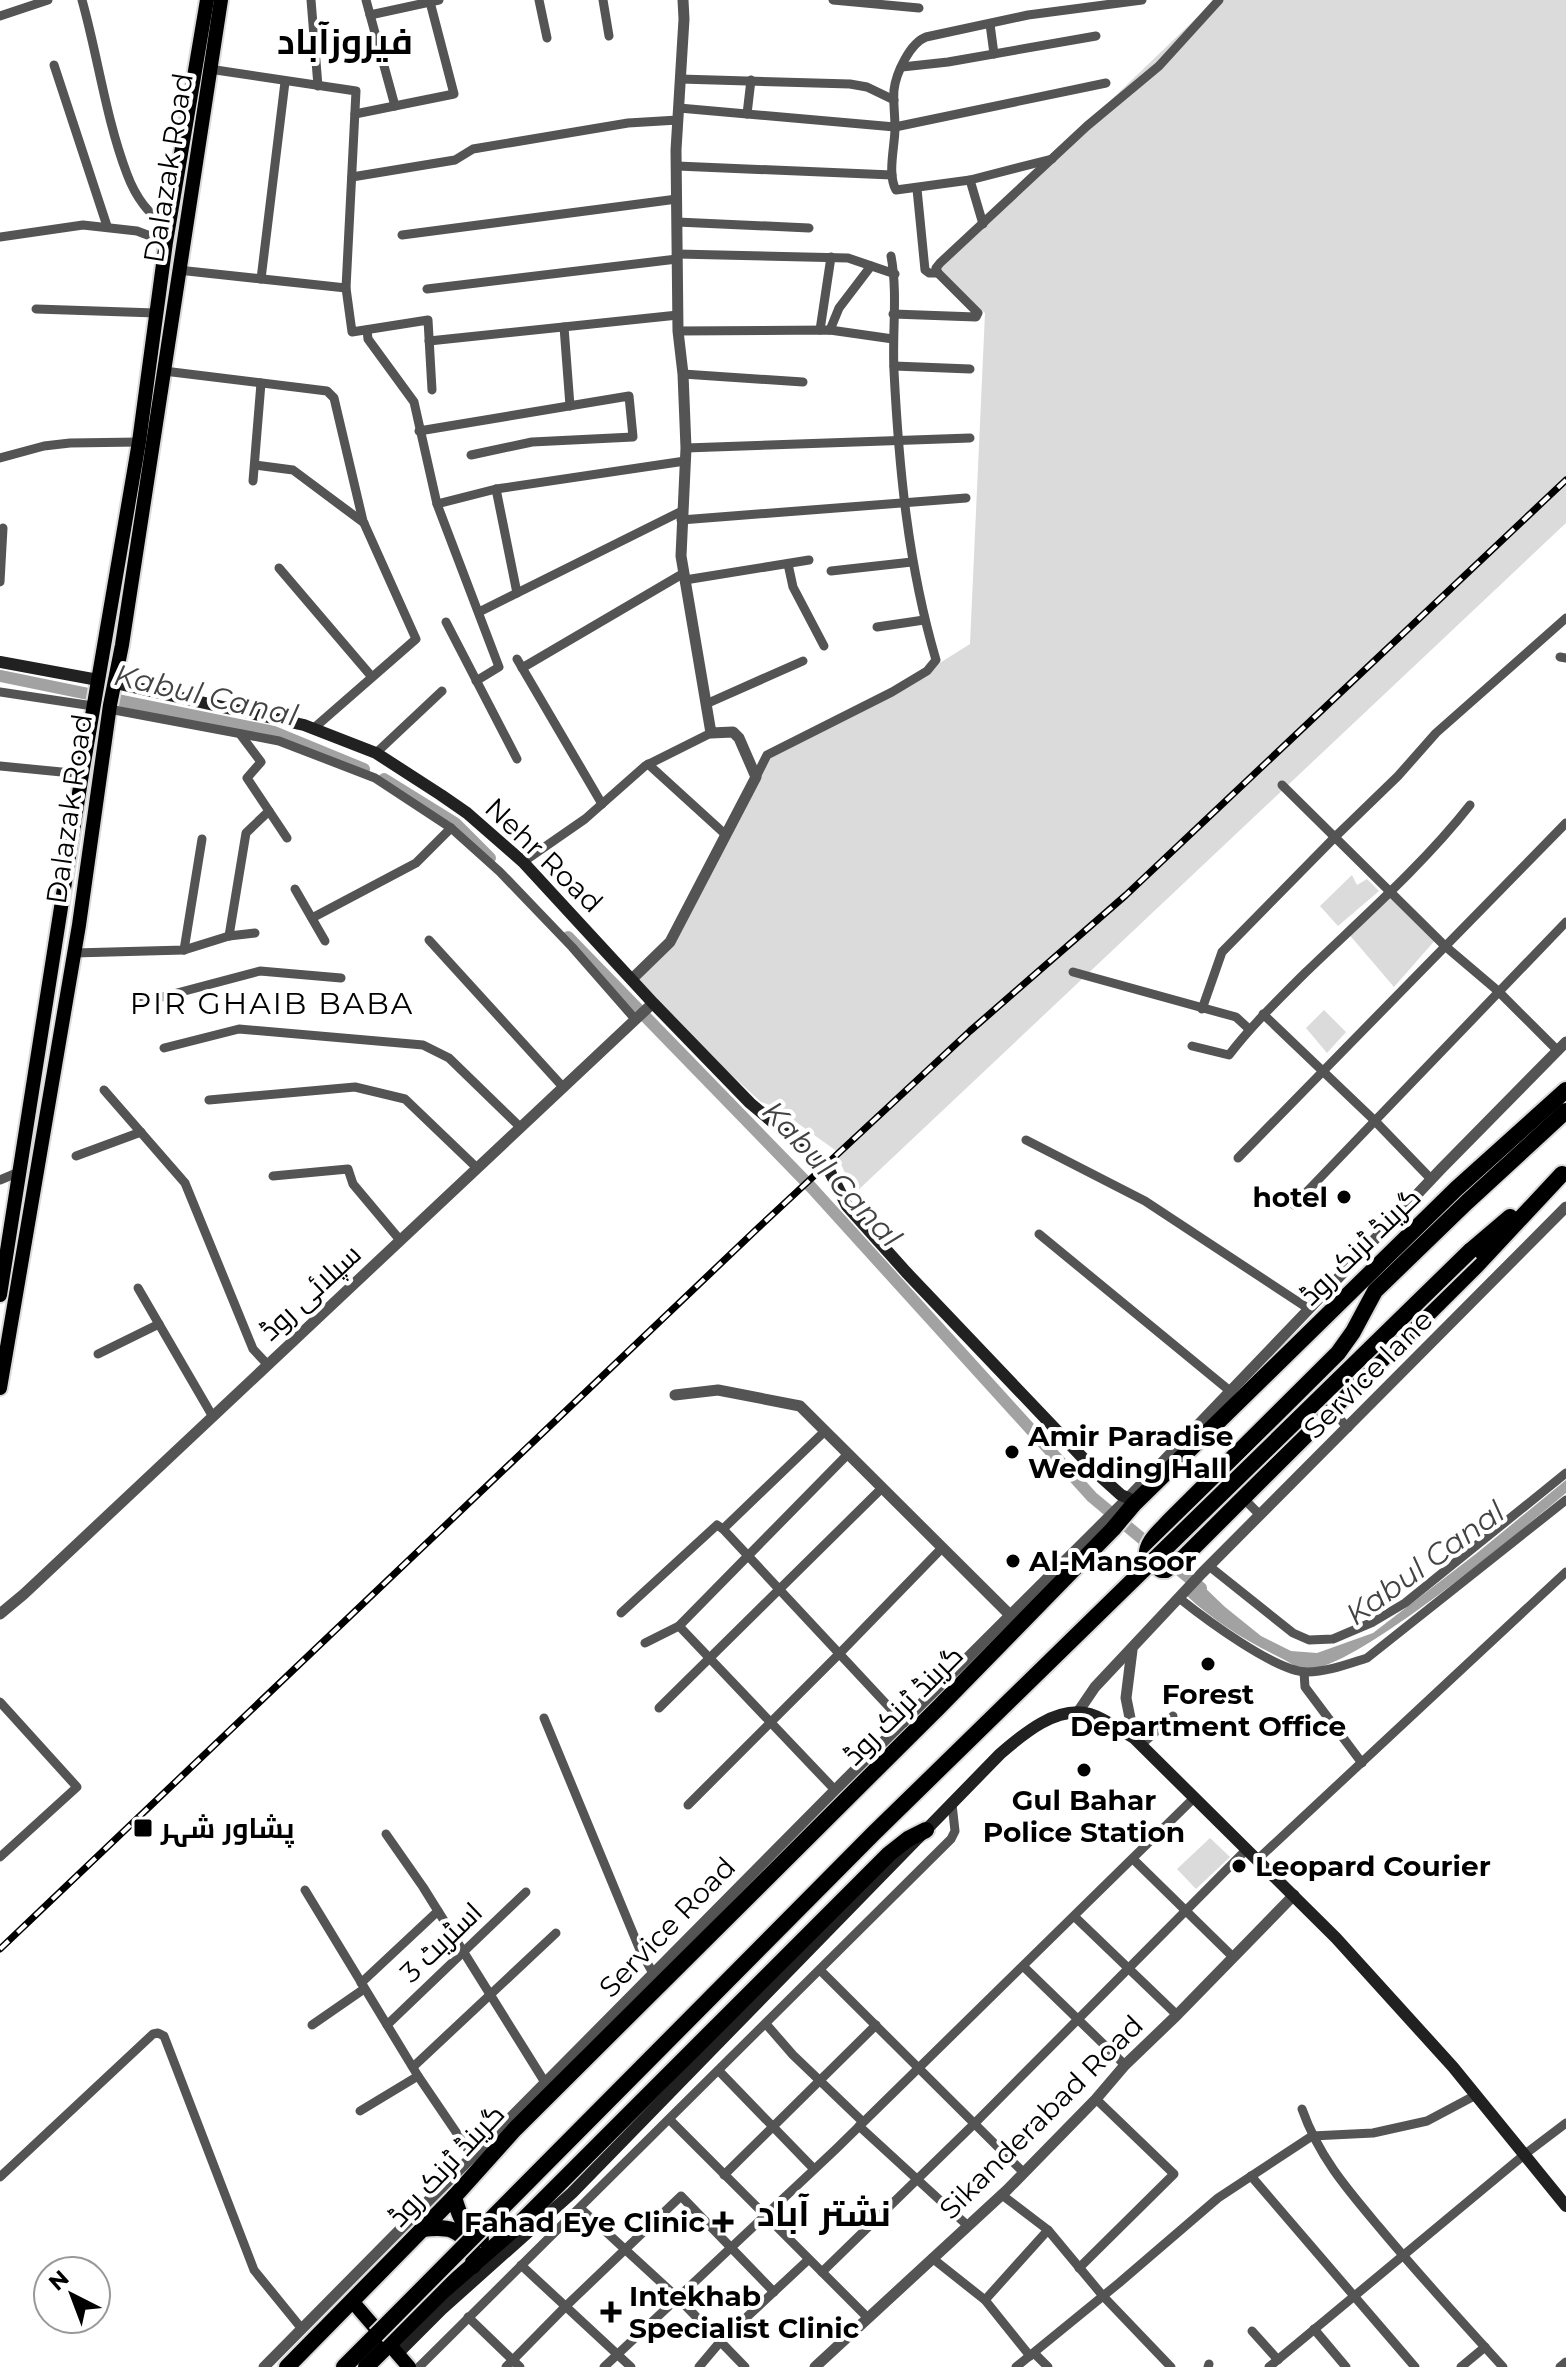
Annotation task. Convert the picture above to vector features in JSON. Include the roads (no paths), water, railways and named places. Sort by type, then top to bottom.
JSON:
[{"type":"highway","name":"گرینڈ ٹرنک روڈ","points":[[287,2367],[454,2197],[515,2129],[939,1707],[1127,1502],[1566,1090]]},
{"type":"highway","points":[[1564,1172],[1477,1265],[1173,1567],[1161,1570],[1147,1559],[1147,1549],[1152,1540],[1170,1520],[1338,1353],[1375,1291],[1566,1111]]},
{"type":"highway","points":[[344,2367],[885,1822],[1470,1251],[1564,1172]]},
{"type":"highway","points":[[366,2367],[393,2350],[442,2292],[501,2241],[889,1854],[926,1830]]},
{"type":"highway","points":[[454,2197],[470,2232],[489,2243],[501,2241]]},
{"type":"highway","points":[[422,2229],[444,2226],[454,2230],[474,2252],[473,2266]]},
{"type":"main road","name":"Dalazak Road","points":[[0,1295],[82,774],[139,442],[166,242],[207,0]]},
{"type":"main road","name":"Dalazak Road","points":[[0,1388],[74,953],[221,0]]},
{"type":"main road","points":[[0,662],[97,683]]},
{"type":"main road","name":"Nehr Road","points":[[114,685],[314,728],[376,753],[467,813],[523,862],[750,1103],[825,1166],[847,1206],[906,1272],[1127,1502]]},
{"type":"main road","points":[[19,1174],[36,1179]]},
{"type":"main road","points":[[393,2350],[572,2193],[1017,1739],[1048,1720],[1078,1712],[1097,1717],[1138,1741],[1294,1895],[1357,1960],[1476,2095],[1566,2206]]},
{"type":"main road","points":[[352,2301],[409,2367]]},
{"type":"street","points":[[82,0],[127,176],[150,212],[160,222],[170,223]]},
{"type":"street","points":[[311,0],[318,86]]},
{"type":"street","points":[[366,0],[395,106]]},
{"type":"street","points":[[539,0],[547,38]]},
{"type":"street","points":[[603,0],[609,36]]},
{"type":"street","points":[[683,0],[677,166],[678,331],[686,455],[681,556],[711,733]]},
{"type":"street","points":[[833,0],[919,8]]},
{"type":"street","points":[[1052,159],[970,180],[896,190],[892,175],[894,88],[902,67],[918,40],[1043,13],[1142,0]]},
{"type":"street","points":[[0,16],[40,1]]},
{"type":"street","points":[[355,114],[454,94],[435,1],[370,15]]},
{"type":"street","points":[[893,314],[976,317],[978,313],[936,268],[1087,126],[1159,66],[1215,1]]},
{"type":"street","points":[[990,24],[994,54]]},
{"type":"street","points":[[902,67],[1096,36]]},
{"type":"street","points":[[54,65],[107,226]]},
{"type":"street","points":[[209,69],[356,91],[346,288],[352,332],[428,320],[432,390]]},
{"type":"street","points":[[680,79],[850,84],[867,87],[894,100]]},
{"type":"street","points":[[747,114],[751,80]]},
{"type":"street","points":[[261,279],[285,82]]},
{"type":"street","points":[[352,177],[455,160],[473,149],[678,114],[747,114],[895,127],[1106,83]]},
{"type":"street","points":[[677,166],[892,175]]},
{"type":"street","points":[[970,180],[983,224]]},
{"type":"street","points":[[917,189],[925,270],[938,273]]},
{"type":"street","points":[[402,235],[677,199]]},
{"type":"street","points":[[677,222],[809,228]]},
{"type":"street","points":[[0,237],[83,225],[137,231],[166,242]]},
{"type":"street","points":[[427,289],[677,256],[848,258],[895,274]]},
{"type":"street","points":[[632,979],[670,942],[767,755],[892,692],[927,671],[936,660],[924,620],[903,502],[893,339],[895,274],[891,256]]},
{"type":"street","points":[[825,330],[831,257]]},
{"type":"street","points":[[825,330],[871,266]]},
{"type":"street","points":[[178,270],[346,288]]},
{"type":"street","points":[[36,309],[156,313]]},
{"type":"street","points":[[429,341],[678,315]]},
{"type":"street","points":[[564,327],[570,406]]},
{"type":"street","points":[[367,330],[368,339],[414,402],[437,504],[499,667],[476,681]]},
{"type":"street","points":[[678,331],[825,330],[893,339]]},
{"type":"street","points":[[894,366],[970,369]]},
{"type":"street","points":[[164,371],[327,391],[334,398],[364,523],[416,639],[314,728]]},
{"type":"street","points":[[683,374],[803,382]]},
{"type":"street","points":[[253,481],[261,383]]},
{"type":"street","points":[[419,431],[629,396],[633,437],[532,442],[471,455]]},
{"type":"street","points":[[437,504],[496,489],[686,455],[898,439],[970,438]]},
{"type":"street","points":[[0,458],[57,444],[139,442]]},
{"type":"street","points":[[255,465],[293,470],[364,523]]},
{"type":"street","points":[[496,489],[517,593]]},
{"type":"street","points":[[479,612],[682,515],[833,509],[966,498]]},
{"type":"street","points":[[0,582],[3,528]]},
{"type":"street","points":[[522,668],[685,576],[809,560]]},
{"type":"street","points":[[831,571],[912,562]]},
{"type":"street","points":[[788,564],[793,587],[824,646]]},
{"type":"street","points":[[279,568],[372,677]]},
{"type":"street","points":[[1202,1009],[1222,952],[1398,776],[1436,733],[1566,618]]},
{"type":"street","points":[[877,627],[924,620]]},
{"type":"street","points":[[446,622],[517,759]]},
{"type":"street","points":[[517,659],[602,804]]},
{"type":"street","points":[[706,704],[803,661]]},
{"type":"street","points":[[376,753],[442,691]]},
{"type":"street","points":[[0,692],[94,704]]},
{"type":"street","points":[[110,707],[279,741],[375,778],[451,828],[500,872],[635,1019]]},
{"type":"street","points":[[523,862],[585,819],[648,764],[711,733],[733,732],[739,738],[756,777]]},
{"type":"street","points":[[240,734],[261,762],[247,778],[287,838]]},
{"type":"street","points":[[648,764],[726,835]]},
{"type":"street","points":[[0,766],[82,774]]},
{"type":"street","points":[[1127,1502],[1431,1179],[1562,1046],[1445,946],[1282,785]]},
{"type":"street","points":[[1192,1046],[1229,1055],[1263,1014],[1390,890],[1470,805]]},
{"type":"street","points":[[229,936],[246,833],[269,811]]},
{"type":"street","points":[[1238,1158],[1566,823]]},
{"type":"street","points":[[312,918],[416,863],[451,828]]},
{"type":"street","points":[[184,950],[202,839]]},
{"type":"street","points":[[295,889],[325,941]]},
{"type":"street","points":[[1294,1205],[1566,922]]},
{"type":"street","points":[[74,953],[184,950],[229,936],[255,933]]},
{"type":"street","points":[[429,940],[563,1087]]},
{"type":"street","points":[[143,1002],[260,971],[341,978]]},
{"type":"street","points":[[1073,972],[1236,1017],[1249,1029]]},
{"type":"street","name":"سپلائی روڈ","points":[[0,1614],[653,1003]]},
{"type":"street","points":[[1263,1014],[1431,1179]]},
{"type":"street","points":[[164,1048],[239,1029],[423,1045],[449,1058],[520,1127]]},
{"type":"street","points":[[209,1100],[355,1087],[405,1099],[477,1168]]},
{"type":"street","points":[[104,1090],[185,1183],[253,1349],[268,1365]]},
{"type":"street","points":[[76,1156],[141,1132]]},
{"type":"street","points":[[1026,1140],[1145,1201],[1309,1309]]},
{"type":"street","points":[[273,1176],[348,1169],[353,1184],[400,1240]]},
{"type":"street","points":[[0,1180],[19,1174]]},
{"type":"street","name":"Service lane","points":[[1078,1712],[1095,1687],[1206,1570],[1566,1207]]},
{"type":"street","points":[[1404,1208],[1419,1225]]},
{"type":"street","points":[[1039,1234],[1230,1391]]},
{"type":"street","points":[[138,1288],[213,1417]]},
{"type":"street","points":[[98,1354],[159,1324]]},
{"type":"street","points":[[675,1395],[718,1390],[800,1406],[1010,1615]]},
{"type":"street","points":[[1331,1409],[1348,1428]]},
{"type":"street","points":[[723,1529],[825,1431]]},
{"type":"street","points":[[645,1643],[679,1626],[848,1454]]},
{"type":"street","points":[[1206,1570],[1293,1633],[1309,1640],[1333,1639],[1373,1622],[1405,1603],[1566,1473]]},
{"type":"street","points":[[659,1708],[882,1488]]},
{"type":"street","points":[[1243,1498],[1260,1515]]},
{"type":"street","points":[[1182,1595],[1233,1638],[1272,1660],[1304,1672],[1332,1668],[1367,1658],[1566,1500]]},
{"type":"street","points":[[621,1613],[717,1525],[904,1723]]},
{"type":"street","name":"Service Road","points":[[264,2367],[1010,1615],[1108,1525]]},
{"type":"street","points":[[688,1805],[942,1548]]},
{"type":"street","points":[[1258,1859],[1566,1572]]},
{"type":"street","points":[[679,1626],[835,1790]]},
{"type":"street","points":[[1133,1649],[1126,1698],[1138,1741],[1173,1716]]},
{"type":"street","points":[[1304,1672],[1305,1687],[1362,1763]]},
{"type":"street","points":[[0,1702],[77,1787],[0,1857]]},
{"type":"street","points":[[544,1718],[640,1950],[654,1975]]},
{"type":"street","points":[[604,2367],[1024,1967],[1194,1798]]},
{"type":"street","points":[[419,2367],[951,1839],[955,1831],[952,1804]]},
{"type":"street","points":[[386,1834],[546,2084]]},
{"type":"street","points":[[822,2272],[1246,1850]]},
{"type":"street","points":[[1133,1859],[1233,1957]]},
{"type":"street","points":[[305,1890],[415,2072],[473,2157]]},
{"type":"street","name":"اسٹریٹ 3","points":[[387,2025],[526,1892]]},
{"type":"street","name":"Sikanderabad Road","points":[[815,2367],[1002,2195],[1125,2065],[1294,1895]]},
{"type":"street","points":[[312,2025],[363,1986],[438,1911]]},
{"type":"street","points":[[1075,1917],[1177,2015]]},
{"type":"street","points":[[360,2111],[415,2072],[490,1993],[556,1933]]},
{"type":"street","points":[[1024,1967],[1125,2065]]},
{"type":"street","points":[[820,1970],[1023,2172]]},
{"type":"street","points":[[766,2024],[861,2124],[968,2226]]},
{"type":"street","points":[[724,2175],[876,2025]]},
{"type":"street","points":[[0,2177],[153,2034],[164,2036],[254,2270],[302,2329]]},
{"type":"street","points":[[719,2071],[814,2169]]},
{"type":"street","points":[[1016,2367],[1218,2198],[1312,2136],[1373,2133],[1427,2121],[1476,2095]]},
{"type":"street","points":[[1079,2268],[1174,2174],[1096,2099]]},
{"type":"street","points":[[1302,2109],[1312,2136],[1337,2176],[1403,2256],[1503,2367]]},
{"type":"street","points":[[670,2120],[868,2318]]},
{"type":"street","points":[[1252,2331],[1274,2363],[1566,2123]]},
{"type":"street","points":[[1251,2176],[1415,2367]]},
{"type":"street","points":[[1002,2195],[1048,2230],[1103,2296],[1171,2367]]},
{"type":"street","points":[[468,2317],[513,2365],[566,2306],[681,2196],[774,2292]]},
{"type":"street","points":[[580,2208],[678,2298],[745,2367]]},
{"type":"street","points":[[985,2300],[1048,2230]]},
{"type":"street","points":[[932,2258],[985,2300],[1032,2354],[1048,2367]]},
{"type":"street","points":[[699,2367],[720,2342],[808,2260]]},
{"type":"street","points":[[521,2265],[631,2367]]},
{"type":"street","points":[[1314,2329],[1346,2367]]},
{"type":"street","points":[[1461,2367],[1485,2347]]},
{"type":"street","points":[[1560,2367],[1566,2362]]},
{"type":"waterway","name":"Kabul Canal","points":[[0,676],[274,732],[364,769]]},
{"type":"waterway","name":"Kabul Canal","points":[[384,779],[455,823],[490,858]]},
{"type":"waterway","name":"Kabul Canal","points":[[568,937],[811,1187],[1092,1497],[1201,1588]]},
{"type":"railway","points":[[0,1949],[758,1228],[970,1031],[1126,895],[1566,480]]},
{"type":"place","name":"hotel","points":[[1344,1197]]},
{"type":"place","name":"Amir Paradise Wedding Hall","points":[[1012,1452]]},
{"type":"place","name":"Al-Mansoor","points":[[1013,1561]]},
{"type":"place","name":"Forest Department Office","points":[[1208,1664]]},
{"type":"place","name":"Gul Bahar Police Station","points":[[1084,1770]]},
{"type":"place","name":"پشاور شہر","points":[[143,1828]]},
{"type":"place","name":"Leopard Courier","points":[[1239,1866]]},
{"type":"place","name":"Fahad Eye Clinic","points":[[723,2222]]},
{"type":"place","name":"Intekhab Specialist Clinic","points":[[611,2312]]},
{"type":"district","name":"فیروزآباد","points":[[345,41]]},
{"type":"district","name":"PIR GHAIB BABA","points":[[272,1003]]},
{"type":"district","name":"نشتر آباد","points":[[824,2213]]}]
